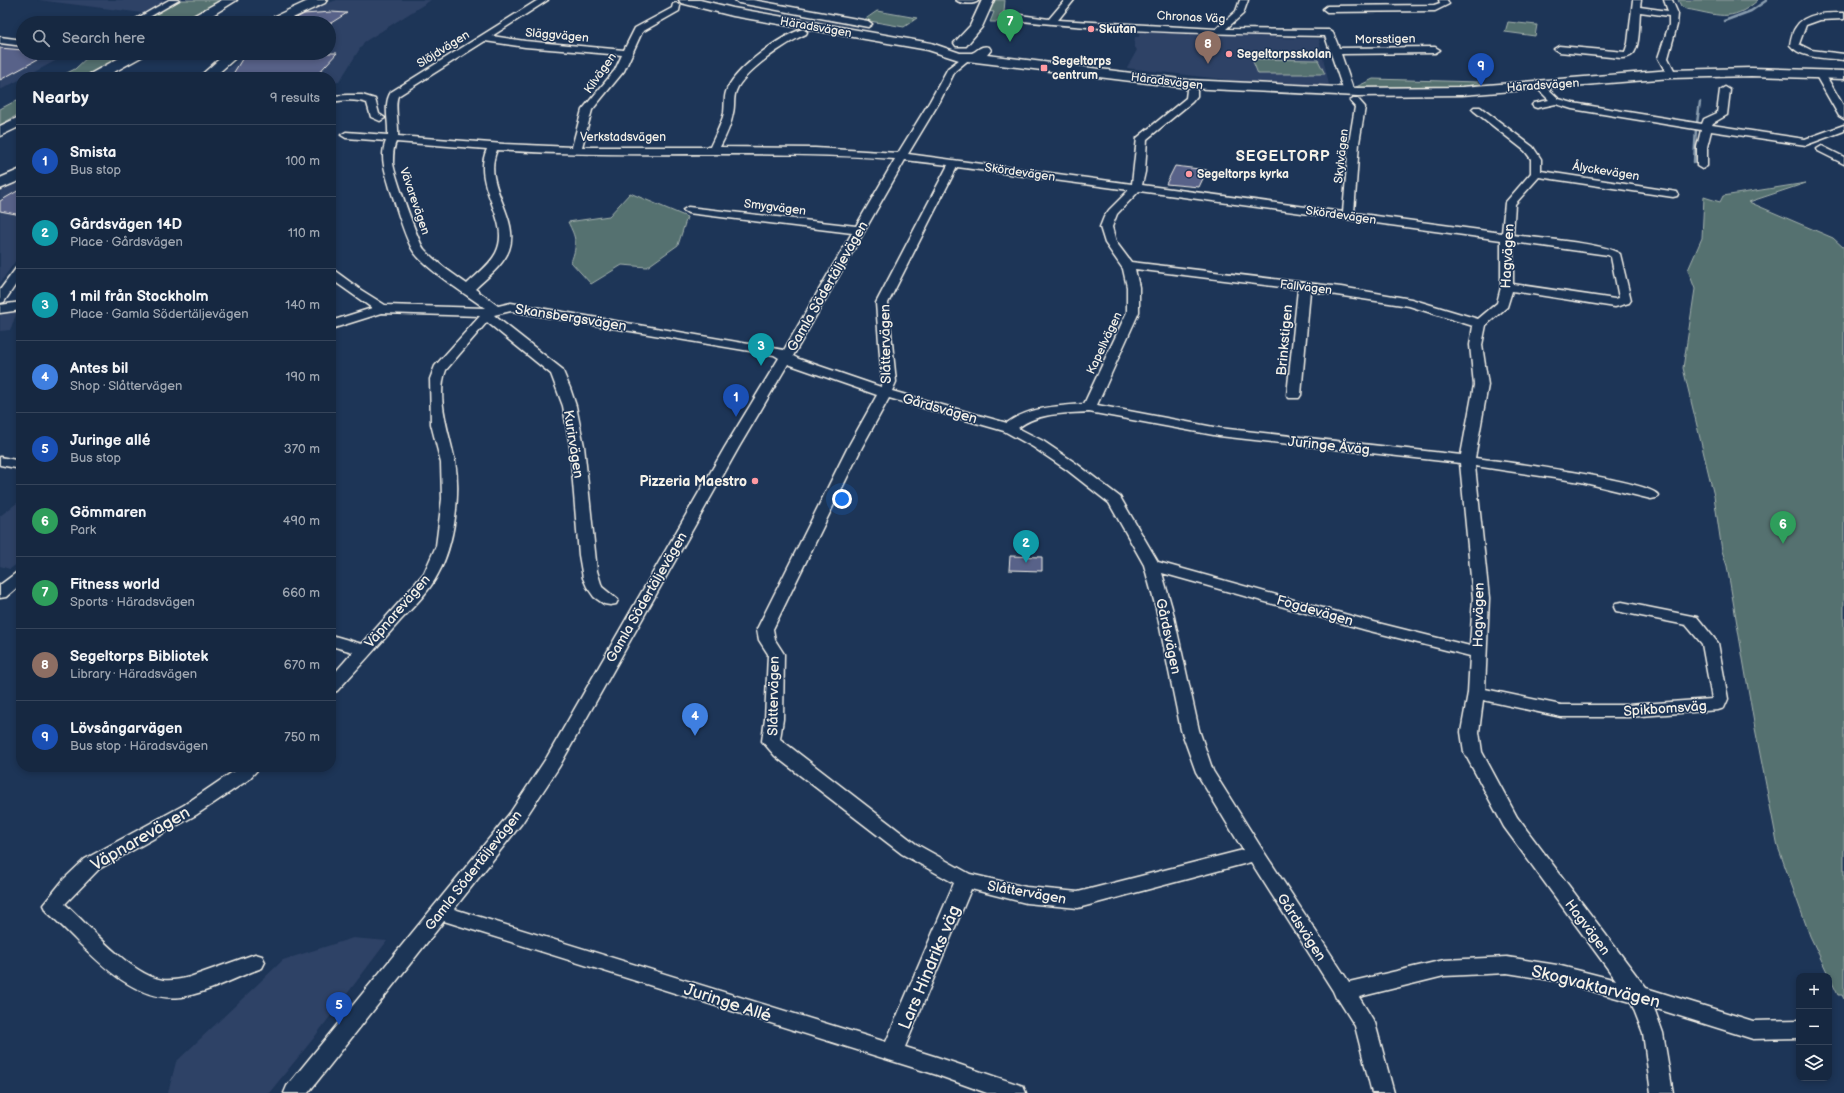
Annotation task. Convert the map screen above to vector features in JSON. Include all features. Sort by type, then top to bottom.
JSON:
[{"type":"main road","points":[[203,16],[231,0]]},
{"type":"main road","points":[[218,16],[245,0]]},
{"type":"main road","points":[[286,16],[321,0]]},
{"type":"main road","name":"Häradsvägen","points":[[711,0],[734,6],[953,48]]},
{"type":"main road","points":[[953,48],[976,27],[988,0]]},
{"type":"main road","name":"Häradsvägen","points":[[680,3],[976,52],[1188,84],[1352,97],[1462,91],[1671,74],[1751,72],[1844,75]]},
{"type":"main road","points":[[976,27],[978,32],[976,52]]},
{"type":"main road","points":[[104,72],[125,60]]},
{"type":"main road","points":[[122,72],[142,60]]},
{"type":"main road","points":[[212,72],[226,60]]},
{"type":"main road","points":[[0,132],[16,123]]},
{"type":"main road","points":[[0,141],[16,132]]},
{"type":"main road","points":[[0,184],[16,176]]},
{"type":"street","points":[[146,16],[175,0]]},
{"type":"street","name":"Slöjdvägen","points":[[393,138],[394,124],[391,100],[394,94],[544,0]]},
{"type":"street","points":[[739,0],[868,24]]},
{"type":"street","points":[[960,0],[974,1]]},
{"type":"street","points":[[1051,22],[1070,0]]},
{"type":"street","points":[[1218,31],[1240,12],[1244,0]]},
{"type":"street","points":[[1324,0],[1334,51],[1352,97]]},
{"type":"street","name":"Chronas Väg","points":[[1005,16],[1051,22],[1218,31],[1328,21],[1435,8],[1444,4],[1443,0]]},
{"type":"street","points":[[1668,0],[1674,14],[1673,24],[1662,58],[1671,74]]},
{"type":"street","name":"Kilvägen","points":[[576,150],[587,110],[619,71],[638,30],[676,9],[680,3]]},
{"type":"street","points":[[1559,49],[1621,55],[1628,54],[1632,44],[1636,5],[1674,14]]},
{"type":"street","points":[[1844,16],[1820,17],[1804,23],[1800,26],[1794,45],[1799,50],[1806,52],[1844,57]]},
{"type":"street","points":[[714,149],[726,123],[731,90],[744,73],[792,35],[803,32]]},
{"type":"street","name":"Släggvägen","points":[[484,38],[525,44],[628,52]]},
{"type":"street","points":[[0,40],[16,42]]},
{"type":"street","name":"Gamla Södertäljevägen","points":[[951,70],[953,48]]},
{"type":"street","name":"Morsstigen","points":[[1334,51],[1436,50]]},
{"type":"street","name":"Gamla Södertäljevägen","points":[[295,1093],[516,818],[553,762],[728,454],[786,357],[951,70],[976,52]]},
{"type":"street","points":[[1820,74],[1844,116]]},
{"type":"street","points":[[1539,85],[1556,101],[1572,106],[1706,128],[1806,142],[1844,128]]},
{"type":"street","name":"Kapellvägen","points":[[1088,408],[1133,312],[1134,296],[1128,265],[1109,242],[1106,227],[1112,214],[1136,187],[1140,179],[1142,138],[1189,100],[1192,96],[1192,90]]},
{"type":"street","points":[[1702,166],[1702,147],[1708,121],[1722,115],[1725,90]]},
{"type":"street","name":"Skylvägen","points":[[1348,216],[1354,143],[1360,107],[1352,97]]},
{"type":"street","points":[[336,98],[363,98],[372,101],[374,115],[380,118]]},
{"type":"street","points":[[1536,105],[1556,101]]},
{"type":"street","points":[[1477,109],[1530,149],[1536,159],[1536,173]]},
{"type":"street","name":"Verkstadsvägen","points":[[346,135],[494,146],[576,150],[714,149],[841,151],[901,156]]},
{"type":"street","name":"Vävarevägen","points":[[393,138],[389,146],[388,164],[408,228],[418,249],[435,266],[468,289],[490,312]]},
{"type":"street","points":[[468,289],[497,261],[504,250],[504,225],[493,197],[487,169],[490,151],[494,146]]},
{"type":"street","points":[[1822,149],[1844,161]]},
{"type":"street","name":"Skördevägen","points":[[901,156],[1507,237],[1612,253],[1616,256],[1620,267],[1625,300],[1615,303],[1507,287]]},
{"type":"street","name":"Slåttervägen","points":[[954,163],[882,303],[889,382],[885,393],[855,447],[766,630],[767,640],[776,654],[774,719],[771,741],[781,751],[909,849],[965,880],[1026,894],[1078,900],[1255,854]]},
{"type":"street","name":"Ålyckevägen","points":[[1536,173],[1673,194]]},
{"type":"street","name":"Hagvägen","points":[[1536,173],[1510,203],[1507,237],[1507,287],[1503,304],[1480,324],[1476,345],[1481,385],[1467,461],[1481,598],[1476,693],[1470,732],[1473,752],[1510,822],[1639,995],[1653,1033],[1662,1093]]},
{"type":"street","name":"Smygvägen","points":[[688,210],[859,230]]},
{"type":"street","name":"Fallvägen","points":[[1128,265],[1304,287],[1411,303],[1480,324]]},
{"type":"street","points":[[0,299],[16,276]]},
{"type":"street","points":[[336,277],[357,293],[382,309]]},
{"type":"street","name":"Brinkstigen","points":[[1294,395],[1304,287]]},
{"type":"street","name":"Skansbergsvägen","points":[[336,323],[382,309],[490,312],[511,306],[778,352],[786,357]]},
{"type":"street","points":[[0,309],[16,307]]},
{"type":"street","name":"Kurirvägen","points":[[490,312],[492,320],[557,372],[563,383],[575,434],[585,542],[592,583],[598,593],[610,600]]},
{"type":"street","name":"Väpnarevägen","points":[[336,681],[408,602],[426,579],[443,546],[449,499],[448,463],[438,424],[436,379],[440,369],[490,312]]},
{"type":"street","name":"Gårdsvägen","points":[[786,357],[794,362],[885,393],[1009,428],[1038,444],[1067,463],[1115,500],[1152,565],[1164,608],[1190,730],[1205,772],[1255,854],[1343,992],[1365,1023],[1383,1093]]},
{"type":"street","name":"Juringe Åväg","points":[[1009,428],[1022,418],[1050,412],[1088,408],[1219,432],[1452,457],[1467,461],[1510,466],[1615,484],[1651,495]]},
{"type":"street","points":[[0,460],[16,465]]},
{"type":"street","name":"Fogdevägen","points":[[1152,565],[1366,625],[1478,654]]},
{"type":"street","points":[[0,593],[16,580]]},
{"type":"street","name":"Spikbomsväg","points":[[1476,693],[1561,711],[1628,711],[1718,704],[1720,699],[1710,643],[1692,621],[1622,607]]},
{"type":"street","points":[[336,642],[364,650]]},
{"type":"street","name":"Väpnarevägen","points":[[245,772],[190,810],[92,864],[71,884],[53,905],[66,915],[117,965],[142,982],[157,987],[179,989],[193,986],[255,962]]},
{"type":"street","name":"Lars Hindriks väg","points":[[892,1054],[965,880]]},
{"type":"street","name":"Juringe Allé","points":[[440,912],[892,1054],[937,1066],[1015,1093]]},
{"type":"street","name":"Skogvaktarvägen","points":[[1343,992],[1444,968],[1507,965],[1557,972],[1639,995],[1753,1030],[1796,1028]]},
{"type":"shaded area","points":[[38,0],[167,0],[143,13]]},
{"type":"shaded area","points":[[337,0],[431,0],[364,42],[339,82],[336,82],[336,72],[225,72],[238,60],[336,60],[336,16],[298,16]]},
{"type":"shaded area","name":"Segeltorpsskolan","points":[[1140,29],[1274,34],[1276,38],[1319,39],[1329,85],[1238,81],[1127,68],[1137,50],[1134,46],[1135,37],[1139,37]]},
{"type":"shaded area","points":[[0,43],[16,45],[16,60],[57,60],[34,72],[16,72],[16,82],[0,90]]},
{"type":"shaded area","points":[[16,184],[16,260],[0,283],[0,192]]},
{"type":"shaded area","points":[[16,310],[16,315],[10,330],[0,331],[0,312]]},
{"type":"shaded area","points":[[16,504],[16,565],[10,569],[0,566],[0,516]]},
{"type":"shaded area","points":[[353,938],[387,941],[313,1039],[269,1093],[168,1093],[176,1062],[283,960]]},
{"type":"green space","points":[[181,0],[222,0],[193,16],[152,16]]},
{"type":"green space","points":[[991,0],[1005,0],[1004,12],[1000,22],[990,22],[994,12],[986,11]]},
{"type":"green space","points":[[1678,0],[1758,0],[1740,12],[1732,15],[1715,15],[1686,9],[1681,6]]},
{"type":"green space","points":[[877,11],[917,18],[904,27],[864,20]]},
{"type":"green space","points":[[1508,22],[1537,25],[1535,36],[1505,32]]},
{"type":"green space","points":[[1252,59],[1318,60],[1325,74],[1258,74]]},
{"type":"green space","points":[[85,60],[115,60],[94,72],[69,72],[75,69]]},
{"type":"green space","points":[[1373,79],[1478,82],[1481,84],[1448,88],[1356,87]]},
{"type":"green space","points":[[16,101],[16,116],[0,125],[0,109]]},
{"type":"green space","points":[[1806,183],[1749,202],[1833,238],[1844,248],[1844,999],[1842,995],[1838,995],[1832,982],[1832,973],[1828,973],[1810,936],[1778,847],[1754,723],[1727,566],[1722,551],[1714,496],[1683,368],[1695,289],[1688,270],[1702,238],[1704,197],[1720,202],[1723,196]]},
{"type":"green space","points":[[630,193],[687,217],[678,245],[647,267],[622,265],[591,284],[571,262],[575,250],[575,241],[573,232],[568,222],[609,216]]},
{"type":"building","points":[[331,12],[347,13],[336,20],[336,16],[300,16],[304,14]]},
{"type":"building","points":[[0,48],[16,49],[16,60],[37,60],[0,80]]},
{"type":"building","points":[[242,60],[331,60],[320,72],[234,72]]},
{"type":"building","name":"Segeltorps kyrka","points":[[1175,166],[1207,170],[1199,187],[1166,184]]},
{"type":"building","points":[[16,192],[16,214],[0,211],[0,201]]},
{"type":"building","points":[[1010,556],[1042,557],[1042,571],[1009,570]]},
{"type":"waterway","points":[[1724,21],[1751,11],[1767,0]]},
{"type":"waterway","points":[[1697,123],[1700,102]]},
{"type":"waterway","points":[[1694,162],[1696,129]]},
{"type":"place","name":"Skutan","points":[[1091,29]]},
{"type":"place","name":"Fitness world","points":[[1010,42]]},
{"type":"place","name":"Segeltorpsskolan","points":[[1229,54]]},
{"type":"place","name":"Segeltorps Bibliotek","points":[[1208,64]]},
{"type":"place","name":"Segeltorps centrum","points":[[1044,68]]},
{"type":"place","name":"Lövsångarvägen","points":[[1481,86]]},
{"type":"place","name":"Segeltorps kyrka","points":[[1189,174]]},
{"type":"place","name":"1 mil från Stockholm","points":[[761,366]]},
{"type":"place","name":"Smista","points":[[736,417]]},
{"type":"place","name":"Pizzeria Maestro","points":[[755,481]]},
{"type":"place","name":"Gömmaren","points":[[1783,544]]},
{"type":"place","name":"Gårdsvägen 14D","points":[[1026,563]]},
{"type":"place","name":"Antes bil","points":[[695,736]]},
{"type":"place","name":"Juringe allé","points":[[339,1025]]},
{"type":"district","name":"SEGELTORP","points":[[1283,156]]}]
